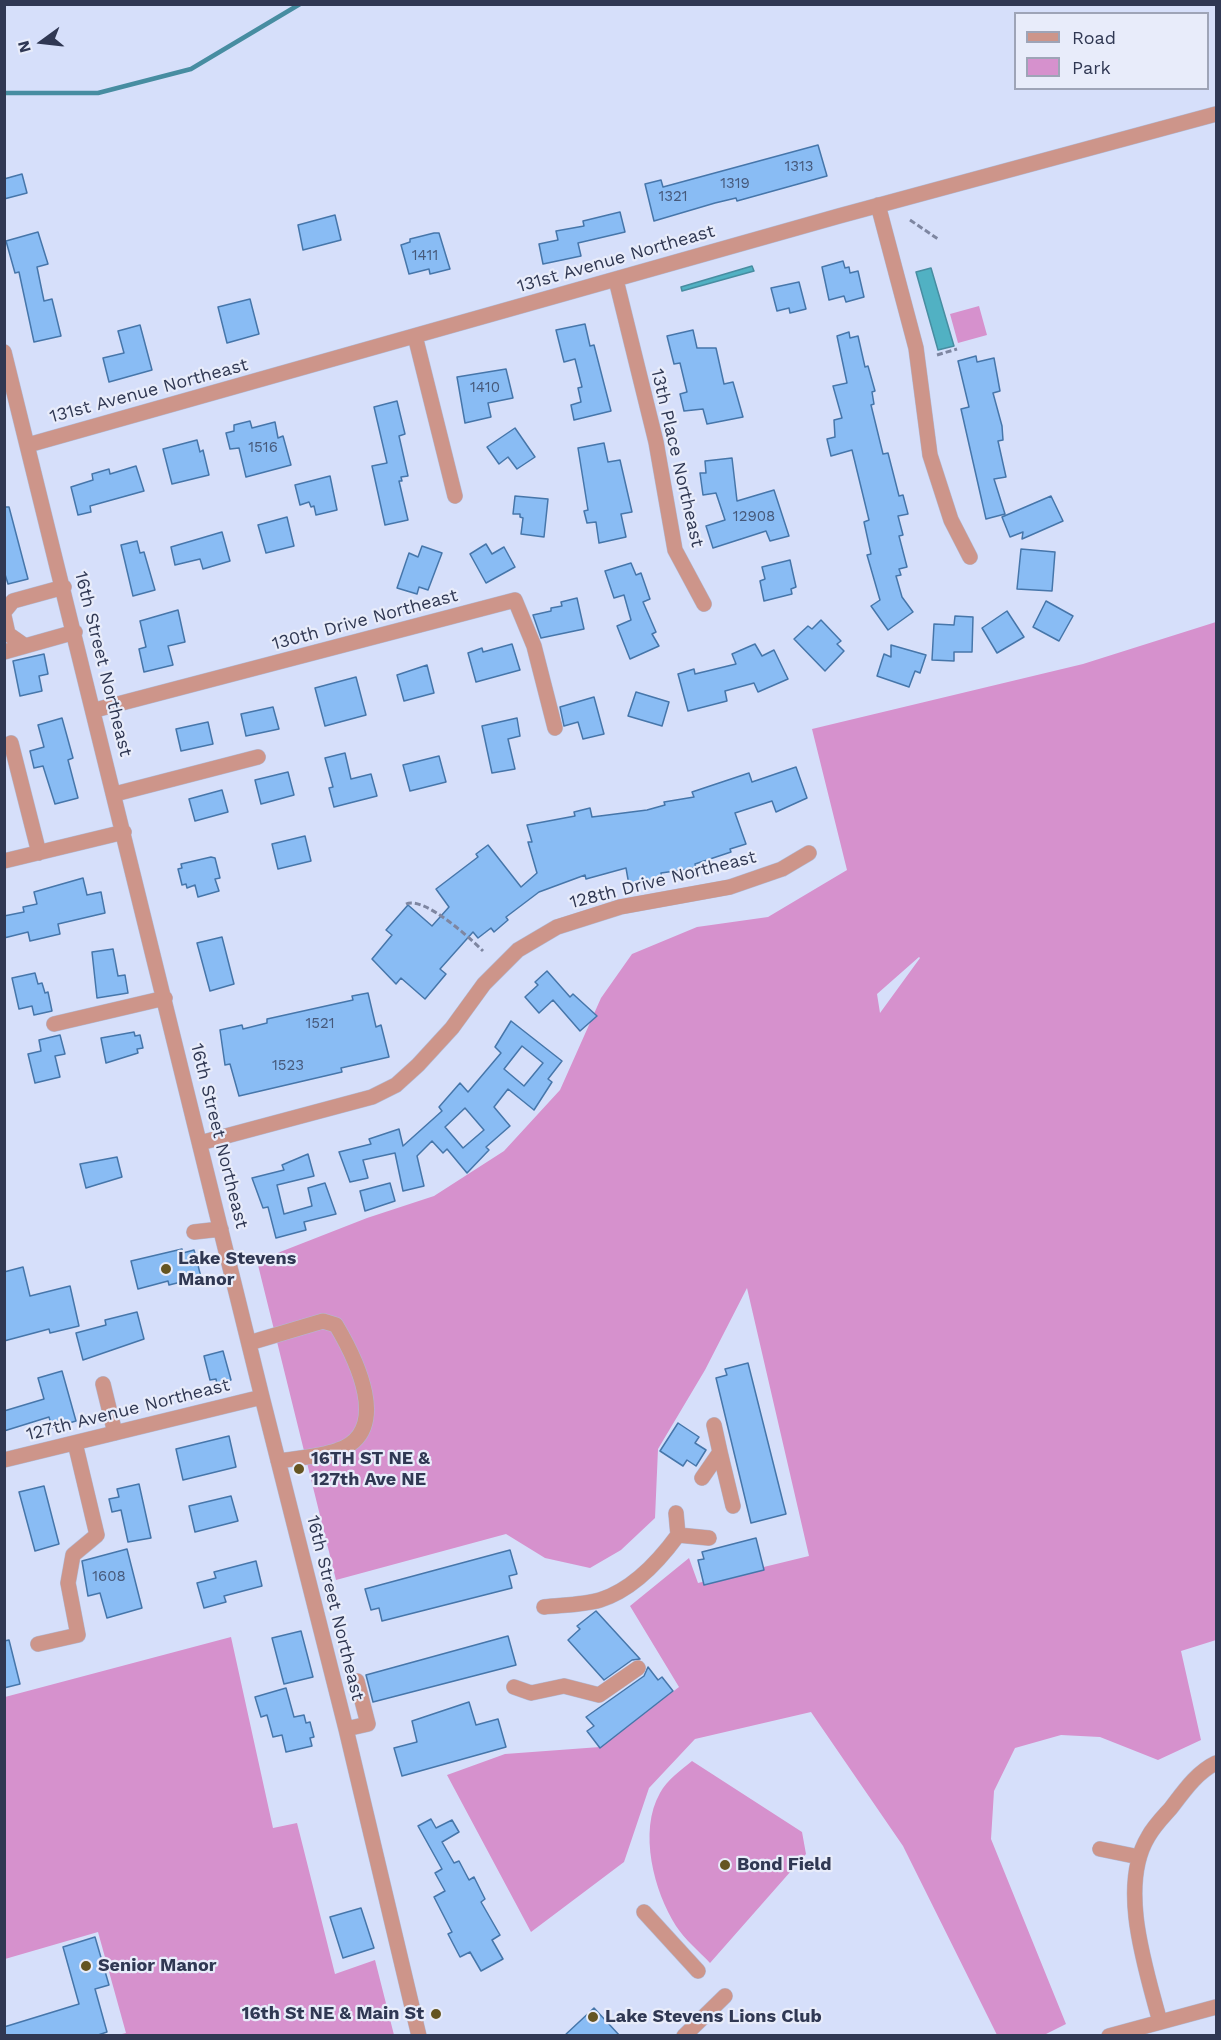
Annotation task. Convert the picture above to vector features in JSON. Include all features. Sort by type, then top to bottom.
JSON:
[{"type":"street","name":"131st Avenue Northeast","points":[[28,445],[878,205],[1216,114]]},
{"type":"street","points":[[878,205],[916,348],[930,454],[951,520],[970,557]]},
{"type":"street","name":"13th Place Northeast","points":[[616,280],[656,442],[675,550],[704,604]]},
{"type":"street","points":[[415,336],[455,496]]},
{"type":"street","name":"16th Street Northeast","points":[[4,352],[346,1729],[419,2036]]},
{"type":"street","points":[[25,646],[8,634],[4,614],[14,601],[64,587]]},
{"type":"street","name":"130th Drive Northeast","points":[[94,710],[515,600],[534,646],[555,728]]},
{"type":"street","points":[[4,652],[75,632]]},
{"type":"street","points":[[11,743],[39,853]]},
{"type":"street","points":[[115,794],[258,757]]},
{"type":"street","points":[[4,861],[124,832]]},
{"type":"street","name":"128th Drive Northeast","points":[[200,1143],[372,1097],[396,1084],[452,1028],[484,984],[512,956],[557,927],[620,907],[730,887],[782,869],[809,853]]},
{"type":"street","points":[[54,1024],[165,998]]},
{"type":"street","points":[[194,1232],[221,1229]]},
{"type":"street","points":[[249,1343],[324,1321],[336,1325],[354,1355],[365,1387],[365,1419],[360,1436],[340,1450],[278,1461]]},
{"type":"street","points":[[103,1384],[115,1433]]},
{"type":"street","name":"127th Avenue Northeast","points":[[4,1460],[262,1397]]},
{"type":"street","points":[[714,1425],[733,1506]]},
{"type":"street","points":[[38,1644],[78,1635],[68,1583],[73,1555],[97,1535],[75,1443]]},
{"type":"street","points":[[702,1478],[720,1452]]},
{"type":"street","points":[[544,1607],[600,1600],[632,1583],[663,1556],[678,1535],[676,1513]]},
{"type":"street","points":[[678,1535],[709,1538]]},
{"type":"street","points":[[514,1687],[531,1693],[564,1686],[599,1695],[638,1668]]},
{"type":"street","points":[[346,1729],[368,1724],[357,1681]]},
{"type":"street","points":[[1160,2022],[1140,1946],[1134,1880],[1139,1857],[1148,1837],[1184,1791],[1206,1768],[1216,1762]]},
{"type":"street","points":[[1100,1849],[1139,1857]]},
{"type":"street","points":[[644,1912],[698,1971]]},
{"type":"street","points":[[684,2036],[725,1996]]},
{"type":"street","points":[[1109,2036],[1216,2007]]},
{"type":"path","points":[[910,220],[938,239]]},
{"type":"path","points":[[937,355],[957,349]]},
{"type":"path","points":[[406,904],[416,903],[454,925],[483,951]]},
{"type":"green space","points":[[979,306],[987,335],[958,343],[950,314]]},
{"type":"green space","points":[[1216,622],[1216,1640],[1181,1651],[1201,1740],[1158,1760],[1100,1737],[1061,1735],[1015,1748],[994,1791],[991,1839],[1066,2024],[1044,2035],[997,2035],[903,1846],[811,1712],[695,1739],[649,1788],[624,1862],[531,1932],[447,1775],[505,1754],[600,1747],[679,1687],[630,1606],[689,1558],[698,1583],[809,1556],[747,1288],[705,1370],[658,1449],[655,1518],[621,1550],[590,1568],[545,1558],[506,1534],[336,1580],[257,1261],[367,1218],[434,1196],[504,1151],[560,1090],[601,998],[632,954],[697,927],[768,917],[847,870],[812,729],[1083,664]],"holes":[[[920,958],[880,1013],[877,994]]]},
{"type":"green space","points":[[231,1637],[273,1828],[297,1823],[335,1974],[375,1960],[394,2035],[118,2035],[126,2033],[98,1932],[5,1959],[5,1697]]},
{"type":"green space","name":"Bond Field","points":[[692,1761],[802,1832],[806,1854],[710,1963],[684,1936],[668,1912],[655,1879],[650,1843],[653,1808],[660,1793],[670,1780]]},
{"type":"water","points":[[752,266],[754,271],[682,291],[681,287]]},
{"type":"water","points":[[931,268],[954,346],[938,350],[916,272]]},
{"type":"building","points":[[818,145],[827,176],[737,201],[736,198],[715,203],[654,221],[645,184],[661,180],[663,187]]},
{"type":"building","points":[[22,174],[27,193],[4,199],[4,179]]},
{"type":"building","points":[[620,212],[625,232],[578,243],[581,256],[543,264],[539,244],[558,240],[556,231],[584,226],[583,221]]},
{"type":"building","points":[[335,215],[341,240],[303,250],[298,225]]},
{"type":"building","points":[[38,232],[48,264],[37,267],[44,301],[52,299],[61,336],[34,342],[19,272],[15,273],[6,241]]},
{"type":"building","points":[[439,233],[450,269],[430,274],[429,269],[409,274],[401,245],[410,242],[410,239]]},
{"type":"building","points":[[843,261],[845,268],[849,267],[850,273],[858,271],[864,297],[846,302],[844,296],[829,300],[822,267]]},
{"type":"building","points":[[799,282],[806,309],[790,313],[789,308],[777,311],[771,288]]},
{"type":"building","points":[[250,299],[259,334],[227,343],[218,307]]},
{"type":"building","points":[[585,324],[590,346],[594,345],[611,411],[574,420],[571,405],[581,402],[578,388],[582,387],[575,359],[564,362],[556,330]]},
{"type":"building","points":[[140,325],[152,370],[109,382],[103,358],[124,353],[118,331]]},
{"type":"building","points":[[693,330],[697,348],[716,348],[724,384],[733,382],[743,417],[707,424],[703,409],[684,411],[680,394],[687,392],[680,363],[674,364],[667,336]]},
{"type":"building","points":[[849,332],[850,338],[858,336],[865,367],[868,366],[875,391],[872,392],[874,404],[871,405],[883,454],[888,453],[899,496],[903,495],[908,514],[898,516],[903,535],[899,536],[907,567],[899,569],[901,575],[896,576],[902,597],[913,612],[888,630],[871,606],[880,600],[867,555],[871,554],[864,522],[869,520],[852,450],[831,456],[827,439],[835,437],[834,420],[842,418],[833,386],[847,383],[837,336]]},
{"type":"building","points":[[976,356],[977,362],[994,358],[1000,391],[993,393],[1002,426],[1003,440],[998,441],[1006,477],[994,479],[1005,514],[986,519],[961,409],[969,407],[958,361]]},
{"type":"building","points":[[506,369],[513,398],[488,403],[491,417],[465,423],[457,377]]},
{"type":"building","points":[[397,401],[405,434],[399,436],[408,476],[401,477],[402,481],[399,481],[408,520],[385,525],[372,466],[387,463],[374,407]]},
{"type":"building","points":[[250,421],[252,428],[275,422],[278,438],[283,436],[291,465],[246,477],[239,448],[230,449],[226,433],[234,431],[234,425]]},
{"type":"building","points":[[515,428],[535,457],[517,469],[508,457],[499,464],[487,447]]},
{"type":"building","points":[[197,440],[200,452],[203,450],[209,475],[172,484],[163,449]]},
{"type":"building","points":[[604,443],[608,462],[620,460],[632,512],[621,514],[626,537],[599,543],[596,522],[587,523],[584,511],[588,510],[578,448]]},
{"type":"building","points":[[732,458],[737,501],[774,490],[789,536],[770,541],[766,531],[713,548],[706,526],[725,520],[716,493],[703,495],[700,473],[706,473],[705,461]]},
{"type":"building","points":[[136,466],[144,491],[90,506],[91,512],[78,515],[71,487],[93,480],[92,474],[109,469],[110,474]]},
{"type":"building","points":[[330,476],[337,510],[316,515],[314,506],[311,507],[309,502],[300,505],[295,485]]},
{"type":"building","points":[[515,496],[548,499],[544,537],[521,534],[523,518],[520,514],[513,514]]},
{"type":"building","points":[[1051,496],[1063,521],[1022,539],[1023,532],[1010,537],[1002,517]]},
{"type":"building","points":[[4,507],[9,507],[28,579],[8,584],[4,571]]},
{"type":"building","points":[[287,517],[294,546],[266,553],[258,525]]},
{"type":"building","points":[[222,532],[230,561],[203,569],[200,559],[175,565],[171,547]]},
{"type":"building","points":[[137,541],[140,553],[144,552],[155,590],[133,596],[121,545]]},
{"type":"building","points":[[486,544],[492,554],[504,547],[515,567],[486,583],[470,554]]},
{"type":"building","points":[[422,546],[442,553],[428,590],[419,587],[417,594],[397,588],[409,553],[418,557]]},
{"type":"building","points":[[1021,549],[1055,552],[1052,591],[1017,589]]},
{"type":"building","points":[[790,560],[796,587],[791,589],[792,594],[764,601],[760,581],[765,579],[762,567]]},
{"type":"building","points":[[631,563],[636,575],[641,573],[650,599],[643,602],[656,632],[652,634],[659,646],[630,659],[617,626],[631,620],[624,595],[614,598],[605,571]]},
{"type":"building","points":[[577,598],[584,629],[541,638],[533,615],[551,611],[551,608],[562,606],[561,602]]},
{"type":"building","points":[[1046,601],[1073,616],[1059,641],[1033,627]]},
{"type":"building","points":[[178,610],[185,642],[168,646],[173,665],[144,672],[139,649],[146,647],[140,621]]},
{"type":"building","points":[[1007,611],[1024,637],[997,653],[982,628]]},
{"type":"building","points":[[955,616],[973,617],[972,652],[954,652],[954,661],[932,660],[934,624],[954,625]]},
{"type":"building","points":[[821,620],[841,641],[837,644],[844,651],[825,671],[794,639],[808,626],[812,629]]},
{"type":"building","points":[[512,644],[520,670],[476,682],[468,653],[482,648],[483,652]]},
{"type":"building","points":[[755,644],[762,656],[774,650],[788,679],[758,692],[754,683],[725,691],[727,701],[688,711],[678,674],[694,669],[695,674],[736,664],[732,654]]},
{"type":"building","points":[[891,645],[926,655],[920,673],[915,671],[909,687],[877,676],[884,654],[891,657]]},
{"type":"building","points":[[44,654],[48,674],[39,676],[42,691],[20,696],[13,661]]},
{"type":"building","points":[[427,665],[434,693],[404,701],[397,675]]},
{"type":"building","points":[[356,677],[366,715],[325,726],[315,688]]},
{"type":"building","points":[[636,692],[669,702],[662,726],[628,716]]},
{"type":"building","points":[[594,697],[604,734],[583,739],[578,722],[564,726],[560,707]]},
{"type":"building","points":[[273,707],[279,729],[246,736],[241,714]]},
{"type":"building","points":[[62,718],[73,758],[68,760],[78,798],[55,804],[43,766],[34,768],[30,751],[44,747],[38,725]]},
{"type":"building","points":[[517,718],[520,736],[508,739],[515,769],[492,773],[482,726]]},
{"type":"building","points":[[208,722],[213,744],[181,751],[176,729]]},
{"type":"building","points":[[345,753],[351,779],[371,774],[377,796],[334,807],[329,788],[333,787],[325,758]]},
{"type":"building","points":[[439,756],[446,782],[410,791],[403,765]]},
{"type":"building","points":[[796,767],[807,798],[776,812],[772,801],[735,813],[746,844],[730,849],[731,852],[695,864],[696,868],[661,873],[662,880],[629,885],[626,868],[586,879],[585,875],[539,892],[506,917],[508,920],[494,932],[491,928],[478,938],[473,932],[440,969],[446,974],[425,999],[401,978],[396,984],[372,959],[392,935],[386,930],[408,905],[432,926],[449,907],[436,889],[478,857],[476,854],[488,845],[521,887],[537,873],[528,842],[532,842],[527,825],[575,816],[574,812],[590,808],[592,817],[647,810],[665,805],[664,802],[694,797],[692,792],[749,773],[752,782]]},
{"type":"building","points":[[288,772],[294,795],[261,804],[255,780]]},
{"type":"building","points":[[222,790],[228,812],[195,821],[189,799]]},
{"type":"building","points":[[305,836],[311,861],[278,869],[272,844]]},
{"type":"building","points":[[215,858],[220,878],[215,879],[219,891],[198,897],[195,885],[187,888],[186,884],[182,885],[178,869],[182,868],[181,864]]},
{"type":"building","points":[[83,878],[87,895],[101,892],[105,913],[58,924],[60,934],[30,941],[28,932],[4,938],[4,916],[24,912],[23,907],[37,904],[34,892]]},
{"type":"building","points":[[222,937],[234,984],[210,991],[197,943]]},
{"type":"building","points":[[113,949],[118,976],[125,975],[128,993],[97,998],[92,952]]},
{"type":"building","points":[[547,971],[570,997],[573,994],[597,1016],[580,1031],[553,1000],[539,1013],[525,997],[538,985],[535,982]]},
{"type":"building","points":[[35,973],[38,984],[42,983],[45,993],[48,992],[52,1011],[34,1015],[32,1006],[19,1009],[12,978]]},
{"type":"building","points":[[368,993],[376,1027],[381,1025],[389,1057],[341,1068],[342,1072],[239,1096],[230,1064],[225,1065],[220,1030],[242,1025],[243,1029],[267,1023],[267,1019],[353,1000],[352,996]]},
{"type":"building","points":[[511,1021],[562,1061],[548,1079],[552,1082],[534,1110],[508,1089],[494,1107],[510,1126],[486,1147],[489,1150],[467,1173],[447,1149],[443,1153],[432,1141],[417,1156],[424,1186],[403,1191],[395,1153],[363,1160],[368,1178],[350,1182],[339,1152],[371,1144],[369,1139],[399,1129],[403,1146],[442,1111],[439,1107],[460,1083],[468,1092],[501,1053],[495,1047]],"holes":[[[522,1046],[543,1063],[524,1086],[504,1069]],[[465,1108],[484,1130],[463,1148],[445,1127]]]},
{"type":"building","points":[[134,1032],[135,1036],[140,1035],[143,1048],[137,1049],[138,1053],[106,1063],[101,1038]]},
{"type":"building","points":[[60,1035],[65,1054],[55,1056],[60,1077],[35,1083],[28,1054],[41,1051],[39,1040]]},
{"type":"building","points":[[308,1154],[314,1176],[277,1185],[284,1214],[312,1206],[308,1188],[325,1183],[336,1214],[304,1222],[306,1230],[276,1238],[268,1207],[263,1208],[252,1178],[284,1170],[282,1165]]},
{"type":"building","points":[[117,1157],[122,1177],[86,1188],[80,1164]]},
{"type":"building","points":[[390,1183],[395,1201],[365,1211],[360,1191]]},
{"type":"building","name":"Lake Stevens Manor","points":[[182,1249],[183,1253],[194,1250],[201,1277],[169,1285],[168,1281],[138,1289],[131,1261]]},
{"type":"building","points":[[23,1267],[30,1296],[70,1286],[79,1326],[50,1333],[49,1329],[4,1341],[4,1272]]},
{"type":"building","points":[[137,1312],[144,1339],[83,1360],[76,1333],[106,1325],[105,1320]]},
{"type":"building","points":[[223,1351],[231,1380],[217,1384],[216,1379],[210,1380],[204,1356]]},
{"type":"building","points":[[748,1363],[786,1514],[751,1523],[716,1378],[727,1375],[725,1369]]},
{"type":"building","points":[[62,1371],[76,1421],[52,1428],[49,1417],[4,1431],[4,1411],[44,1399],[38,1378]]},
{"type":"building","points":[[678,1423],[699,1437],[695,1443],[706,1450],[696,1466],[687,1460],[683,1466],[660,1451]]},
{"type":"building","points":[[229,1436],[236,1467],[183,1480],[176,1449]]},
{"type":"building","points":[[139,1484],[151,1538],[128,1542],[121,1510],[112,1512],[109,1499],[119,1497],[117,1489]]},
{"type":"building","points":[[44,1486],[59,1544],[35,1551],[19,1492]]},
{"type":"building","points":[[231,1496],[238,1521],[195,1532],[189,1506]]},
{"type":"building","points":[[756,1538],[764,1570],[704,1585],[698,1560],[704,1559],[702,1552]]},
{"type":"building","points":[[127,1549],[142,1608],[107,1618],[100,1593],[88,1596],[82,1561]]},
{"type":"building","points":[[510,1550],[517,1574],[509,1576],[512,1588],[382,1621],[379,1608],[371,1610],[365,1589]]},
{"type":"building","points":[[256,1561],[262,1586],[224,1596],[226,1602],[204,1608],[197,1583],[216,1578],[214,1572]]},
{"type":"building","points":[[596,1611],[640,1659],[632,1660],[604,1680],[568,1640],[580,1629],[577,1626]]},
{"type":"building","points":[[301,1631],[313,1677],[284,1684],[272,1638]]},
{"type":"building","points":[[508,1636],[516,1665],[373,1702],[366,1675]]},
{"type":"building","points":[[9,1640],[20,1684],[4,1688],[4,1641]]},
{"type":"building","points":[[648,1667],[658,1680],[662,1677],[673,1691],[600,1748],[587,1731],[594,1726],[586,1717],[644,1676]]},
{"type":"building","points":[[286,1688],[294,1717],[304,1715],[306,1723],[310,1722],[314,1737],[310,1738],[312,1746],[286,1752],[282,1735],[273,1737],[267,1715],[261,1717],[255,1697]]},
{"type":"building","points":[[469,1702],[476,1725],[498,1719],[506,1747],[402,1776],[394,1748],[417,1742],[412,1721]]},
{"type":"building","points":[[431,1819],[436,1828],[452,1820],[459,1832],[442,1842],[454,1863],[459,1861],[469,1880],[474,1877],[485,1899],[481,1902],[500,1935],[492,1940],[503,1959],[481,1971],[470,1952],[460,1957],[448,1934],[452,1932],[434,1897],[445,1891],[435,1873],[442,1869],[418,1826]]},
{"type":"building","points":[[361,1908],[374,1948],[343,1958],[330,1917]]},
{"type":"building","points":[[95,1937],[109,1985],[95,1989],[107,2032],[95,2036],[4,2036],[4,2027],[79,2004],[63,1947]]},
{"type":"building","name":"Lake Stevens Lions Club","points":[[594,2008],[620,2036],[564,2036]]},
{"type":"waterway","points":[[4,93],[98,93],[191,69],[300,4]]},
{"type":"place","name":"Lake Stevens Manor","points":[[166,1269]]},
{"type":"place","name":"16TH ST NE & 127th Ave NE","points":[[299,1469]]},
{"type":"place","name":"Bond Field","points":[[725,1865]]},
{"type":"place","name":"Senior Manor","points":[[86,1966]]},
{"type":"place","name":"16th St NE & Main St","points":[[436,2014]]},
{"type":"place","name":"Lake Stevens Lions Club","points":[[593,2017]]}]
